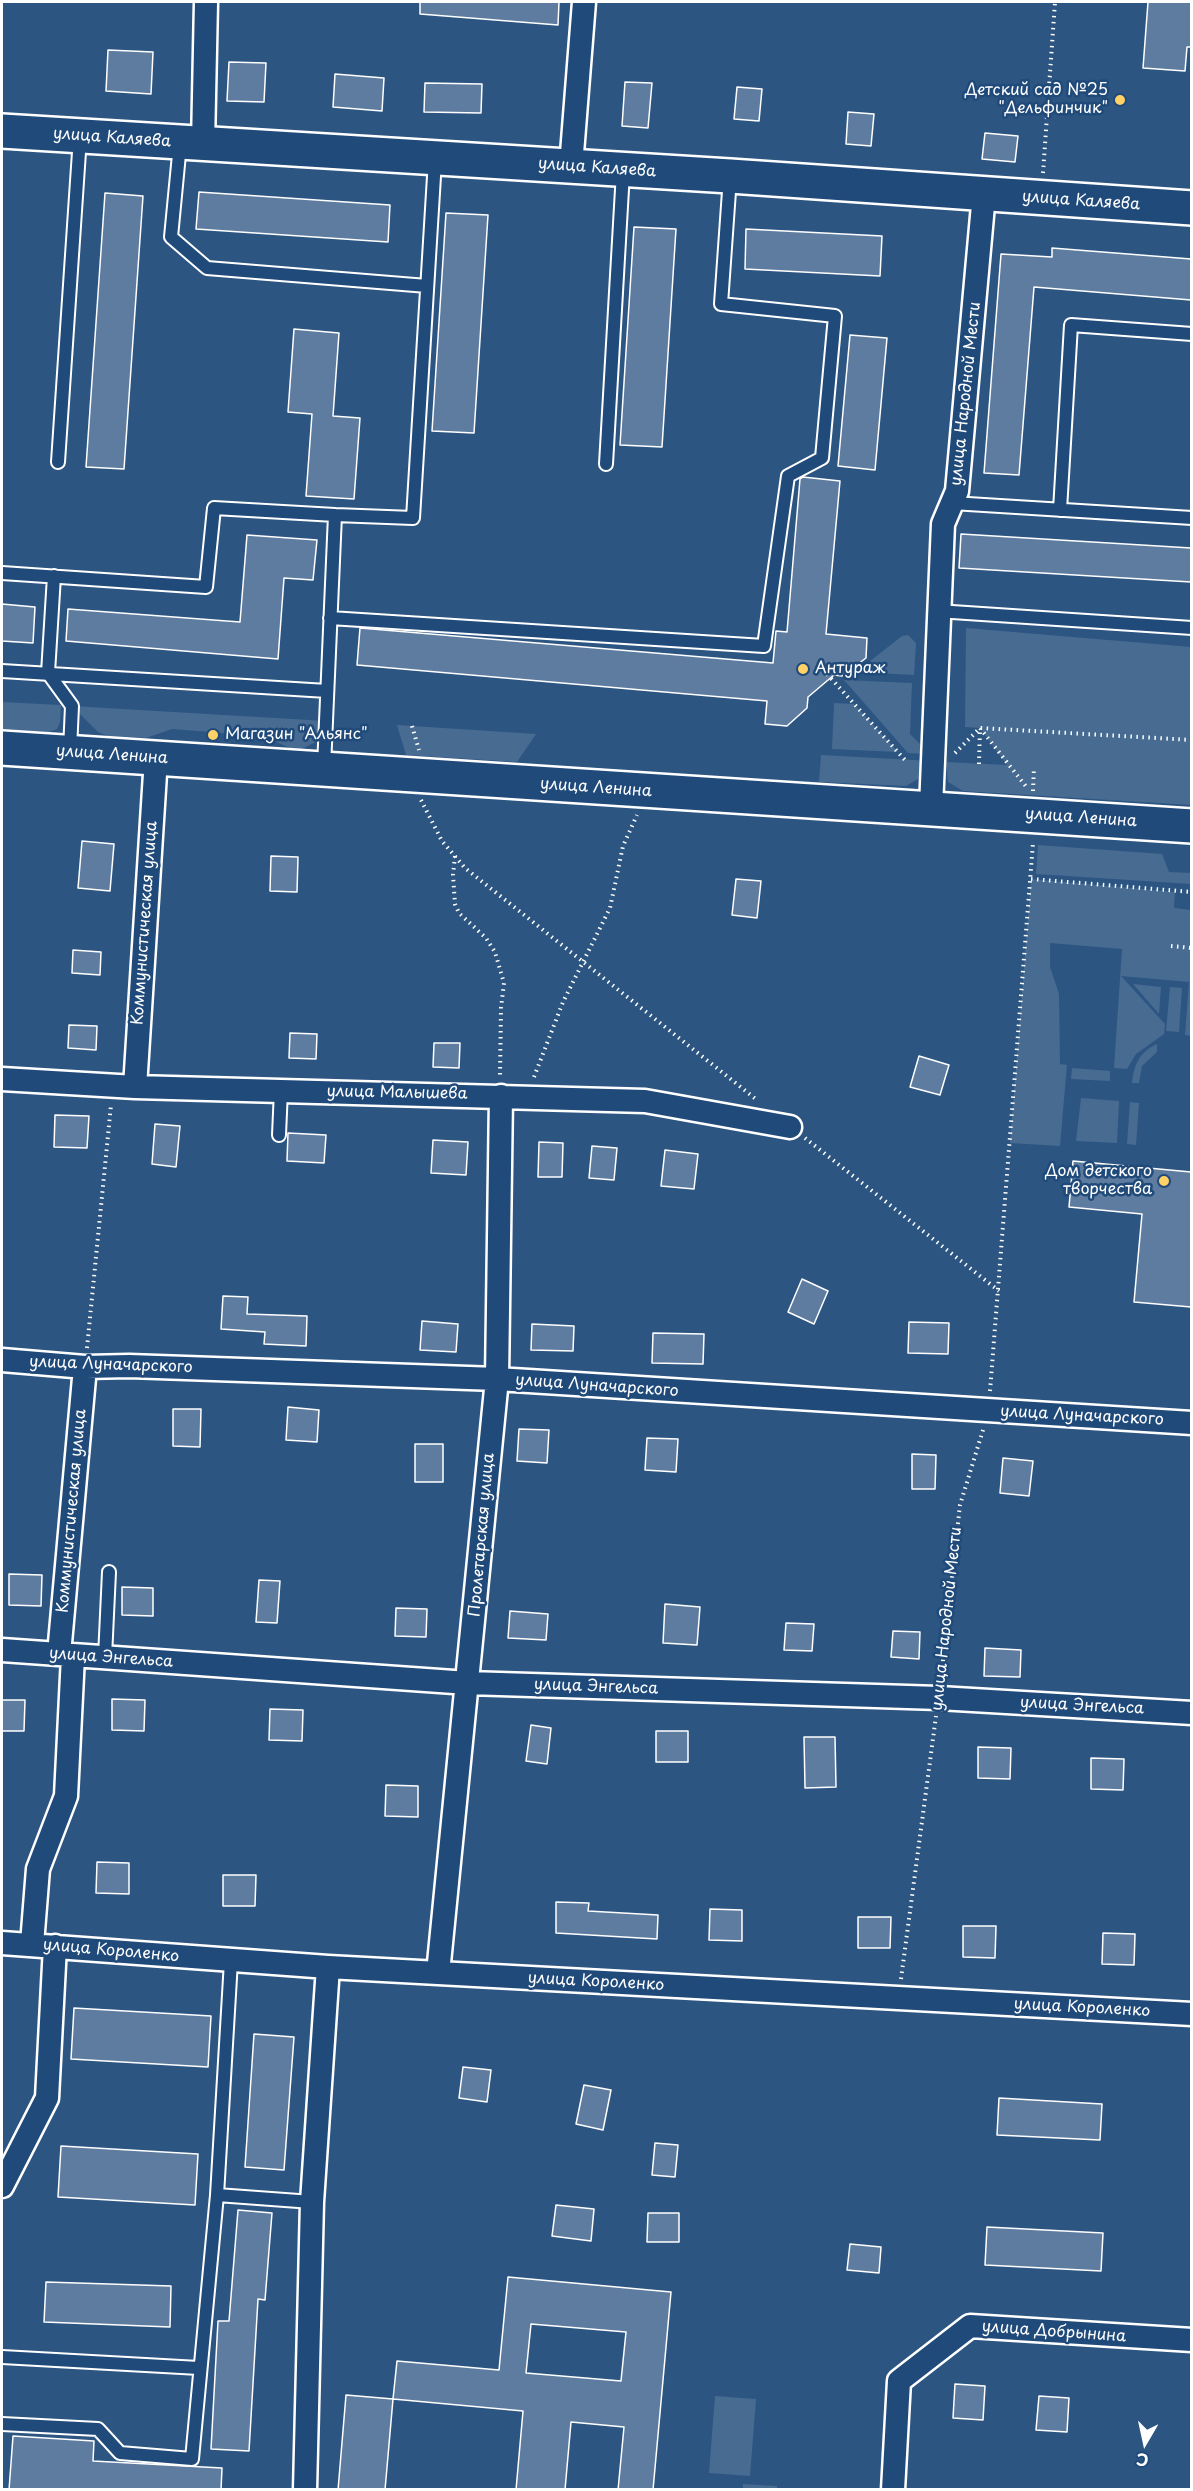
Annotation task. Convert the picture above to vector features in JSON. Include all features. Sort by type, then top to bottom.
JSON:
[{"type":"street","points":[[191,144],[206,2]]},
{"type":"street","points":[[571,166],[584,2]]},
{"type":"street","name":"улица Каляева","points":[[2,131],[730,176],[1191,208]]},
{"type":"street","name":"улица Народной Мести","points":[[931,808],[937,611],[943,524],[957,491],[984,194]]},
{"type":"street","name":"улица Ленина","points":[[2,748],[1191,826]]},
{"type":"street","name":"Коммунистическая улица","points":[[135,1087],[156,758]]},
{"type":"street","name":"улица Малышева","points":[[2,1079],[135,1087],[645,1101],[790,1126]]},
{"type":"street","name":"Пролетарская улица","points":[[438,1973],[497,1379],[501,1096]]},
{"type":"street","name":"улица Луначарского","points":[[2,1360],[85,1367],[129,1366],[497,1379],[1191,1422]]},
{"type":"street","name":"Коммунистическая улица","points":[[32,1944],[38,1869],[66,1796],[66,1655],[85,1367]]},
{"type":"street","name":"улица Энгельса","points":[[2,1650],[468,1683],[939,1698],[1191,1713]]},
{"type":"street","name":"улица Короленко","points":[[2,1943],[328,1967],[1191,2014]]},
{"type":"street","points":[[2,2186],[47,2098],[55,1946]]},
{"type":"street","points":[[305,2490],[312,2202],[328,1967]]},
{"type":"street","name":"улица Добрынина","points":[[893,2490],[899,2381],[970,2326],[1191,2340]]},
{"type":"lane","points":[[57,462],[80,136]]},
{"type":"lane","points":[[191,144],[171,237],[207,268],[427,286]]},
{"type":"lane","points":[[2,573],[206,587],[214,508],[413,518],[435,158]]},
{"type":"lane","points":[[606,464],[623,171]]},
{"type":"lane","points":[[330,618],[764,646],[788,476],[822,458],[835,316],[721,304],[730,176]]},
{"type":"lane","points":[[1060,510],[1071,325],[1191,334]]},
{"type":"lane","points":[[952,503],[1191,518]]},
{"type":"lane","points":[[324,770],[335,514]]},
{"type":"lane","points":[[54,576],[48,673],[72,706],[70,752]]},
{"type":"lane","points":[[937,611],[1191,628]]},
{"type":"lane","points":[[2,671],[327,692]]},
{"type":"lane","points":[[279,1135],[280,1090]]},
{"type":"lane","points":[[105,1657],[109,1572]]},
{"type":"lane","points":[[2,2424],[98,2429],[120,2453],[192,2459],[216,2195],[231,1961]]},
{"type":"lane","points":[[216,2195],[312,2202]]},
{"type":"lane","points":[[2,2357],[199,2368]]},
{"type":"path","points":[[1041,198],[1055,2]]},
{"type":"path","points":[[827,674],[905,760]]},
{"type":"path","points":[[412,726],[420,755],[421,804],[442,841],[465,867],[999,1292]]},
{"type":"path","points":[[946,762],[980,728],[1191,740]]},
{"type":"path","points":[[980,728],[980,764]]},
{"type":"path","points":[[980,728],[1033,794],[1034,767]]},
{"type":"path","points":[[529,1097],[531,1083],[563,1002],[610,908],[617,866],[630,828],[638,814]]},
{"type":"path","name":"улица Народной Мести","points":[[898,1998],[939,1698],[960,1505],[989,1410],[1034,843]]},
{"type":"path","points":[[455,855],[453,875],[455,904],[459,913],[486,938],[495,952],[504,983],[499,1072],[501,1096]]},
{"type":"path","points":[[1031,879],[1191,892]]},
{"type":"path","points":[[1171,946],[1191,948]]},
{"type":"path","points":[[85,1367],[112,1086]]},
{"type":"shaded area","points":[[966,628],[1191,647],[1191,805],[963,791],[948,782],[946,762],[1007,765],[980,728],[965,727]]},
{"type":"shaded area","points":[[908,635],[916,643],[914,675],[856,672],[902,636]]},
{"type":"shaded area","points":[[844,680],[912,683],[910,734],[924,748],[925,754],[908,753]]},
{"type":"shaded area","points":[[2,702],[61,705],[60,722],[57,729],[49,732],[2,729]]},
{"type":"shaded area","points":[[834,703],[854,704],[898,752],[832,749]]},
{"type":"shaded area","points":[[72,706],[326,721],[316,742],[301,749],[290,748],[262,736],[172,729],[146,738],[108,736],[98,732]]},
{"type":"shaded area","points":[[397,725],[536,734],[517,762],[406,755]]},
{"type":"shaded area","points":[[821,755],[932,761],[925,775],[906,786],[819,782]]},
{"type":"shaded area","points":[[1038,845],[1162,854],[1169,872],[1191,873],[1191,884],[1036,874]]},
{"type":"shaded area","points":[[1031,879],[1175,892],[1174,908],[1191,910],[1191,1036],[1185,1035],[1189,982],[1121,976],[1165,1024],[1164,1034],[1136,1054],[1127,1069],[1114,1068],[1122,949],[1050,943],[1050,967],[1059,994],[1060,1064],[1067,1065],[1060,1146],[1010,1143]]},
{"type":"shaded area","points":[[1133,984],[1161,987],[1159,1014]]},
{"type":"shaded area","points":[[1170,987],[1182,988],[1179,1032],[1166,1031]]},
{"type":"shaded area","points":[[1157,1044],[1157,1052],[1142,1066],[1139,1083],[1132,1083],[1138,1060]]},
{"type":"shaded area","points":[[1072,1068],[1110,1071],[1110,1081],[1071,1079]]},
{"type":"shaded area","points":[[1081,1098],[1119,1101],[1117,1143],[1076,1141]]},
{"type":"shaded area","points":[[1130,1102],[1139,1103],[1136,1145],[1127,1144]]},
{"type":"shaded area","points":[[715,2396],[756,2399],[750,2476],[709,2473]]},
{"type":"shaded area","points":[[743,2484],[777,2486],[777,2489],[743,2489]]},
{"type":"building","points":[[420,2],[559,2],[558,25],[420,14]]},
{"type":"building","points":[[1148,2],[1191,2],[1191,47],[1187,47],[1185,71],[1143,68]]},
{"type":"building","points":[[108,50],[153,52],[151,94],[106,91]]},
{"type":"building","points":[[229,62],[266,63],[264,102],[227,101]]},
{"type":"building","points":[[335,74],[384,78],[382,111],[333,107]]},
{"type":"building","points":[[625,82],[652,83],[648,128],[622,126]]},
{"type":"building","points":[[425,83],[482,84],[481,113],[424,112]]},
{"type":"building","points":[[737,87],[762,89],[759,121],[734,119]]},
{"type":"building","points":[[848,112],[874,114],[871,146],[846,144]]},
{"type":"building","points":[[985,133],[1018,136],[1015,162],[982,159]]},
{"type":"building","points":[[199,192],[390,205],[388,242],[196,229]]},
{"type":"building","points":[[105,193],[143,196],[124,469],[86,467]]},
{"type":"building","points":[[446,213],[488,215],[474,433],[432,431]]},
{"type":"building","points":[[634,227],[676,229],[662,447],[620,445]]},
{"type":"building","points":[[746,229],[882,236],[880,276],[745,269]]},
{"type":"building","points":[[1052,248],[1191,259],[1191,300],[1034,287],[1019,475],[984,473],[1001,254],[1052,257]]},
{"type":"building","points":[[294,329],[339,333],[333,416],[360,418],[354,499],[306,496],[312,414],[288,412]]},
{"type":"building","points":[[850,335],[887,338],[875,470],[838,466]]},
{"type":"building","points":[[803,477],[840,481],[826,634],[867,638],[866,658],[842,676],[834,675],[808,697],[807,708],[787,726],[765,724],[767,701],[357,665],[360,628],[773,663],[776,631],[787,632],[800,479]]},
{"type":"building","points":[[961,534],[1191,548],[1191,582],[959,568]]},
{"type":"building","points":[[247,535],[317,540],[313,580],[284,578],[278,659],[66,641],[68,609],[240,622]]},
{"type":"building","points":[[2,604],[35,607],[33,643],[2,641]]},
{"type":"building","points":[[82,841],[114,844],[110,891],[78,888]]},
{"type":"building","points":[[271,856],[298,857],[297,892],[270,891]]},
{"type":"building","points":[[736,879],[761,881],[757,918],[732,915]]},
{"type":"building","points":[[73,950],[101,952],[100,975],[72,973]]},
{"type":"building","points":[[69,1025],[97,1026],[96,1050],[68,1048]]},
{"type":"building","points":[[290,1033],[317,1034],[316,1059],[289,1058]]},
{"type":"building","points":[[434,1043],[460,1043],[459,1068],[433,1067]]},
{"type":"building","points":[[919,1056],[949,1065],[940,1095],[910,1087]]},
{"type":"building","points":[[55,1115],[89,1116],[87,1148],[54,1147]]},
{"type":"building","points":[[155,1124],[180,1126],[176,1167],[152,1164]]},
{"type":"building","points":[[288,1133],[326,1135],[324,1163],[287,1161]]},
{"type":"building","points":[[433,1140],[468,1142],[466,1175],[431,1173]]},
{"type":"building","points":[[539,1142],[563,1143],[562,1177],[538,1177]]},
{"type":"building","points":[[592,1146],[617,1148],[614,1180],[589,1178]]},
{"type":"building","points":[[665,1150],[698,1154],[694,1189],[661,1186]]},
{"type":"building","points":[[1073,1161],[1191,1172],[1191,1307],[1134,1302],[1142,1214],[1069,1207]]},
{"type":"building","points":[[802,1279],[828,1291],[814,1324],[788,1312]]},
{"type":"building","points":[[223,1296],[248,1297],[247,1314],[307,1316],[306,1346],[264,1344],[265,1332],[221,1329]]},
{"type":"building","points":[[422,1321],[458,1324],[456,1352],[420,1350]]},
{"type":"building","points":[[909,1322],[949,1323],[948,1354],[908,1353]]},
{"type":"building","points":[[532,1324],[574,1326],[573,1351],[531,1350]]},
{"type":"building","points":[[653,1333],[704,1334],[703,1364],[652,1363]]},
{"type":"building","points":[[288,1407],[319,1410],[317,1442],[286,1440]]},
{"type":"building","points":[[173,1409],[201,1409],[200,1447],[173,1446]]},
{"type":"building","points":[[519,1429],[549,1430],[547,1463],[517,1461]]},
{"type":"building","points":[[647,1438],[678,1439],[676,1472],[645,1470]]},
{"type":"building","points":[[415,1444],[443,1444],[443,1482],[415,1482]]},
{"type":"building","points":[[912,1454],[936,1455],[935,1489],[912,1489]]},
{"type":"building","points":[[1003,1458],[1033,1461],[1029,1496],[1000,1493]]},
{"type":"building","points":[[9,1574],[42,1575],[41,1606],[9,1605]]},
{"type":"building","points":[[259,1580],[280,1581],[277,1623],[256,1622]]},
{"type":"building","points":[[122,1587],[153,1588],[153,1616],[122,1615]]},
{"type":"building","points":[[665,1604],[700,1607],[697,1645],[663,1643]]},
{"type":"building","points":[[396,1608],[427,1609],[426,1637],[395,1636]]},
{"type":"building","points":[[510,1611],[548,1614],[546,1640],[508,1638]]},
{"type":"building","points":[[786,1623],[814,1624],[812,1651],[784,1650]]},
{"type":"building","points":[[893,1631],[920,1632],[919,1659],[891,1657]]},
{"type":"building","points":[[985,1648],[1021,1650],[1020,1677],[984,1676]]},
{"type":"building","points":[[112,1699],[145,1700],[144,1731],[112,1730]]},
{"type":"building","points":[[2,1700],[25,1700],[24,1731],[2,1731]]},
{"type":"building","points":[[270,1709],[303,1710],[302,1741],[269,1740]]},
{"type":"building","points":[[531,1725],[551,1728],[547,1764],[526,1761]]},
{"type":"building","points":[[656,1731],[688,1731],[688,1762],[656,1762]]},
{"type":"building","points":[[804,1737],[835,1737],[836,1787],[805,1788]]},
{"type":"building","points":[[978,1747],[1011,1748],[1010,1779],[978,1778]]},
{"type":"building","points":[[1091,1758],[1124,1759],[1123,1790],[1091,1789]]},
{"type":"building","points":[[386,1785],[418,1786],[418,1817],[385,1816]]},
{"type":"building","points":[[97,1862],[129,1863],[129,1894],[96,1893]]},
{"type":"building","points":[[223,1875],[256,1875],[255,1906],[223,1906]]},
{"type":"building","points":[[556,1902],[589,1903],[588,1911],[658,1915],[657,1939],[556,1933]]},
{"type":"building","points":[[710,1909],[742,1910],[742,1941],[709,1940]]},
{"type":"building","points":[[858,1917],[891,1917],[890,1948],[858,1948]]},
{"type":"building","points":[[963,1926],[996,1926],[995,1958],[963,1957]]},
{"type":"building","points":[[1103,1933],[1135,1934],[1134,1965],[1102,1964]]},
{"type":"building","points":[[74,2008],[211,2016],[208,2067],[71,2059]]},
{"type":"building","points":[[254,2034],[294,2037],[284,2170],[245,2167]]},
{"type":"building","points":[[463,2067],[491,2070],[487,2102],[459,2098]]},
{"type":"building","points":[[584,2085],[611,2090],[603,2130],[576,2124]]},
{"type":"building","points":[[999,2098],[1102,2104],[1100,2140],[997,2135]]},
{"type":"building","points":[[655,2143],[678,2145],[675,2177],[652,2175]]},
{"type":"building","points":[[61,2146],[198,2154],[195,2205],[58,2197]]},
{"type":"building","points":[[556,2205],[594,2209],[591,2241],[552,2236]]},
{"type":"building","points":[[238,2210],[272,2213],[265,2300],[258,2299],[249,2451],[211,2449],[218,2321],[229,2321]]},
{"type":"building","points":[[648,2213],[679,2213],[679,2242],[647,2242]]},
{"type":"building","points":[[987,2227],[1103,2233],[1101,2271],[985,2265]]},
{"type":"building","points":[[850,2244],[881,2247],[879,2273],[847,2270]]},
{"type":"building","points":[[508,2277],[671,2292],[653,2490],[618,2490],[624,2427],[571,2422],[565,2490],[516,2490],[523,2411],[393,2399],[397,2361],[499,2370]],"holes":[[[531,2324],[626,2332],[621,2381],[526,2373]]]},
{"type":"building","points":[[46,2282],[171,2286],[170,2327],[44,2322]]},
{"type":"building","points":[[955,2384],[985,2386],[983,2420],[953,2418]]},
{"type":"building","points":[[346,2395],[393,2399],[385,2490],[338,2490]]},
{"type":"building","points":[[1039,2396],[1069,2398],[1067,2432],[1036,2430]]},
{"type":"building","points":[[13,2436],[94,2441],[93,2461],[222,2468],[221,2490],[9,2490]]},
{"type":"place","name":"Детский сад №25 \"Дельфинчик\"","points":[[1120,100]]},
{"type":"place","name":"Антураж","points":[[803,669]]},
{"type":"place","name":"Магазин \"Альянс\"","points":[[213,735]]},
{"type":"place","name":"Дом детского творчества","points":[[1164,1181]]}]
